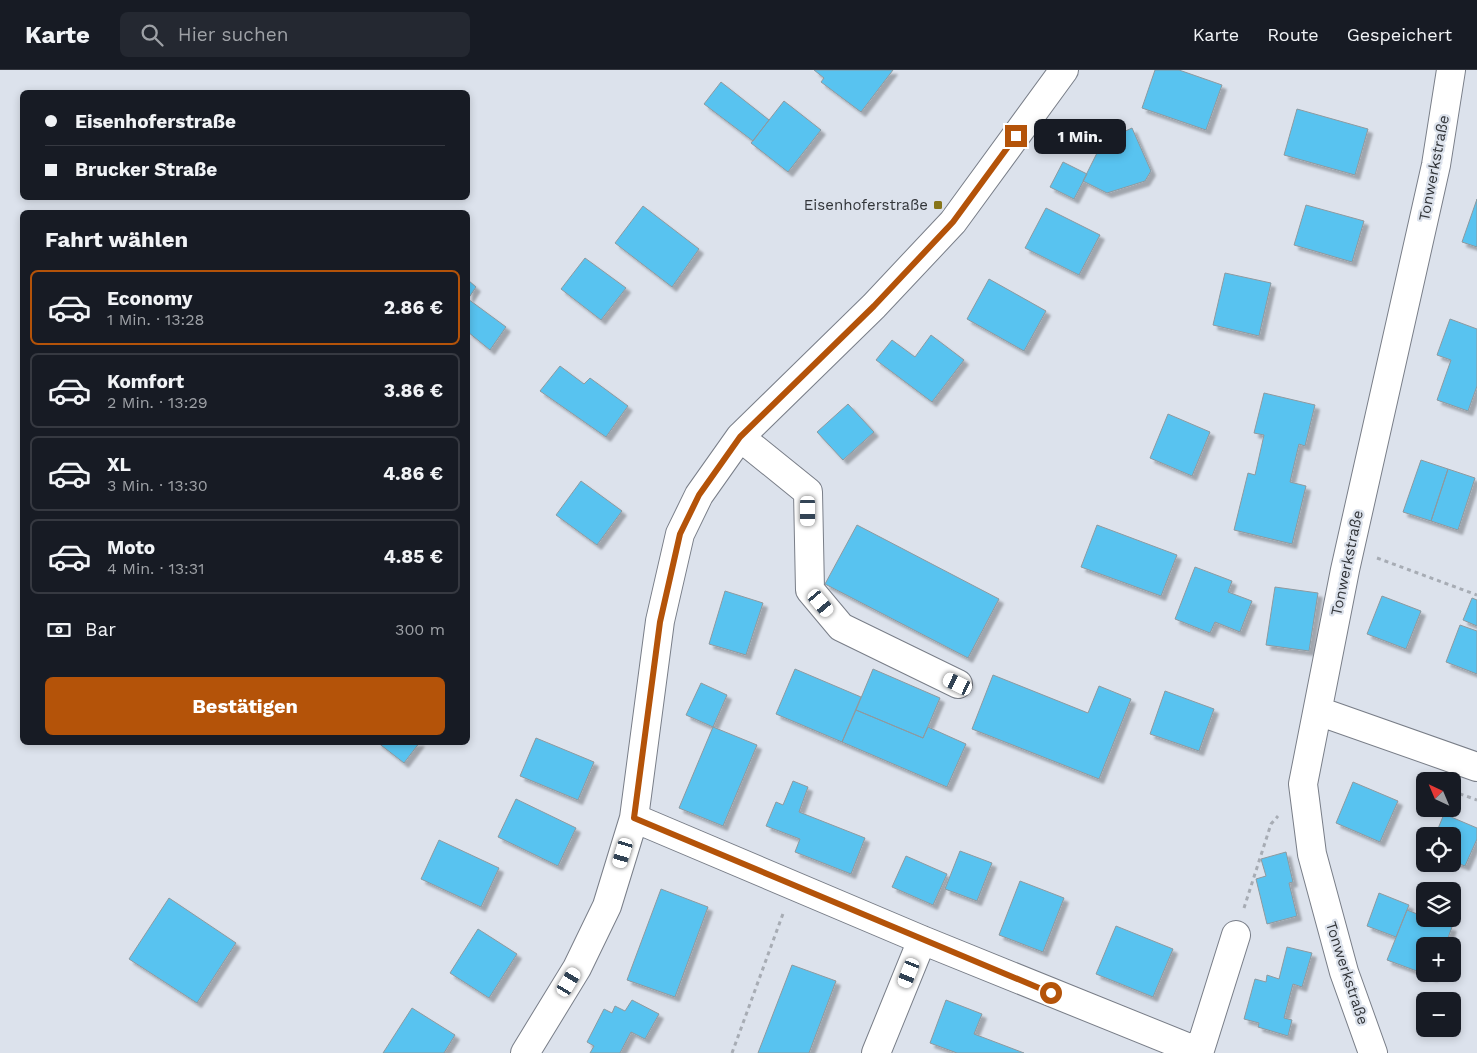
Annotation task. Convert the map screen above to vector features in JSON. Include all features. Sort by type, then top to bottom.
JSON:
[{"type":"street","points":[[525,1053],[577,968],[607,906],[634,818],[660,622],[680,534],[699,495],[740,437],[874,306],[953,222],[1064,70]]},
{"type":"street","name":"Tonwerkstraße","points":[[1373,1053],[1344,972],[1312,854],[1303,784],[1350,548],[1436,165],[1451,70]]},
{"type":"street","points":[[740,437],[808,492],[810,590],[841,627],[958,684]]},
{"type":"street","points":[[1318,711],[1477,767]]},
{"type":"street","points":[[634,818],[922,940],[1199,1053],[1236,935]]},
{"type":"street","points":[[876,1053],[922,940]]},
{"type":"path","points":[[1350,548],[1477,596]]},
{"type":"path","points":[[1236,935],[1271,824],[1303,784]]},
{"type":"path","points":[[1461,794],[1477,800]]},
{"type":"path","points":[[732,1053],[793,886]]},
{"type":"building","points":[[814,70],[893,70],[861,112],[821,82],[824,78]]},
{"type":"building","points":[[1155,70],[1179,70],[1222,85],[1206,130],[1142,108]]},
{"type":"building","points":[[721,82],[769,120],[753,141],[704,104]]},
{"type":"building","points":[[784,101],[821,130],[788,172],[751,143]]},
{"type":"building","points":[[1297,109],[1368,129],[1355,175],[1284,155]]},
{"type":"building","points":[[1132,128],[1151,171],[1145,181],[1107,193],[1083,181],[1109,129],[1119,134]]},
{"type":"building","points":[[1063,162],[1087,174],[1074,199],[1050,187]]},
{"type":"building","points":[[1477,199],[1477,247],[1462,242]]},
{"type":"building","points":[[1306,205],[1364,221],[1352,262],[1294,245]]},
{"type":"building","points":[[643,206],[699,249],[672,287],[615,243]]},
{"type":"building","points":[[1046,208],[1100,235],[1079,275],[1025,248]]},
{"type":"building","points":[[585,258],[626,288],[601,320],[561,289]]},
{"type":"building","points":[[1225,273],[1271,283],[1259,336],[1213,325]]},
{"type":"building","points":[[989,279],[1046,311],[1024,351],[967,319]]},
{"type":"building","points":[[470,282],[476,287],[470,296]]},
{"type":"building","points":[[470,300],[506,327],[490,350],[470,334]]},
{"type":"building","points":[[1450,319],[1477,329],[1477,386],[1468,411],[1437,400],[1451,360],[1437,355]]},
{"type":"building","points":[[931,335],[964,360],[932,402],[876,360],[892,340],[915,357]]},
{"type":"building","points":[[560,366],[584,384],[590,378],[628,406],[606,437],[540,391]]},
{"type":"building","points":[[1264,393],[1315,405],[1305,446],[1299,444],[1290,482],[1306,486],[1292,544],[1234,530],[1248,473],[1255,475],[1264,435],[1254,433]]},
{"type":"building","points":[[848,404],[874,432],[843,460],[817,432]]},
{"type":"building","points":[[1168,414],[1210,432],[1192,476],[1150,458]]},
{"type":"building","points":[[1421,460],[1448,469],[1431,521],[1403,512]]},
{"type":"building","points":[[1448,469],[1475,478],[1458,530],[1431,521]]},
{"type":"building","points":[[581,481],[622,511],[597,545],[556,515]]},
{"type":"building","points":[[857,525],[999,599],[968,658],[825,584]]},
{"type":"building","points":[[1097,525],[1177,555],[1161,596],[1081,567]]},
{"type":"building","points":[[1195,567],[1232,581],[1228,592],[1252,601],[1240,632],[1215,622],[1210,633],[1175,619]]},
{"type":"building","points":[[1275,587],[1318,593],[1309,651],[1266,645]]},
{"type":"building","points":[[725,591],[763,603],[746,655],[709,644]]},
{"type":"building","points":[[1382,596],[1421,611],[1406,649],[1367,634]]},
{"type":"building","points":[[1472,598],[1477,600],[1477,626],[1463,620]]},
{"type":"building","points":[[1460,625],[1477,631],[1477,674],[1446,662]]},
{"type":"building","points":[[795,669],[861,697],[842,742],[776,714]]},
{"type":"building","points":[[873,669],[940,698],[923,738],[856,710]]},
{"type":"building","points":[[993,675],[1088,713],[1099,686],[1131,699],[1099,779],[972,729]]},
{"type":"building","points":[[701,683],[727,695],[713,727],[686,715]]},
{"type":"building","points":[[1165,691],[1214,709],[1199,751],[1150,734]]},
{"type":"building","points":[[856,710],[923,738],[928,727],[966,744],[947,787],[842,742]]},
{"type":"building","points":[[713,727],[757,745],[723,826],[679,808]]},
{"type":"building","points":[[536,738],[594,762],[578,800],[520,776]]},
{"type":"building","points":[[381,745],[418,745],[404,763]]},
{"type":"building","points":[[793,781],[808,787],[799,812],[865,838],[851,874],[795,852],[800,839],[766,826],[776,802],[783,805]]},
{"type":"building","points":[[1353,782],[1398,801],[1380,842],[1336,823]]},
{"type":"building","points":[[516,799],[576,828],[558,866],[498,837]]},
{"type":"building","points":[[1442,818],[1453,818],[1477,828],[1477,839],[1465,866],[1461,864],[1461,827],[1439,827]]},
{"type":"building","points":[[439,840],[499,868],[481,907],[421,879]]},
{"type":"building","points":[[960,851],[992,863],[977,901],[945,889]]},
{"type":"building","points":[[1286,852],[1293,882],[1289,883],[1297,916],[1267,924],[1256,879],[1266,876],[1261,859]]},
{"type":"building","points":[[906,856],[947,874],[933,905],[892,887]]},
{"type":"building","points":[[1020,881],[1064,898],[1043,952],[999,935]]},
{"type":"building","points":[[661,889],[708,907],[675,997],[627,980]]},
{"type":"building","points":[[1379,893],[1409,905],[1396,937],[1367,926]]},
{"type":"building","points":[[169,898],[236,943],[197,1003],[129,959]]},
{"type":"building","points":[[1407,910],[1416,914],[1416,927],[1452,927],[1448,937],[1416,937],[1416,971],[1387,960]]},
{"type":"building","points":[[1116,926],[1173,949],[1153,997],[1096,974]]},
{"type":"building","points":[[478,929],[517,954],[489,998],[450,973]]},
{"type":"building","points":[[1287,947],[1312,953],[1302,987],[1293,984],[1284,1018],[1292,1020],[1288,1036],[1258,1027],[1259,1023],[1244,1019],[1255,979],[1266,982],[1267,975],[1279,979]]},
{"type":"building","points":[[792,965],[836,981],[809,1053],[758,1053]]},
{"type":"building","points":[[632,1000],[659,1014],[645,1039],[631,1032],[620,1053],[590,1053],[594,1046],[587,1042],[604,1009],[612,1013],[615,1006],[625,1011]]},
{"type":"building","points":[[946,1000],[982,1014],[974,1034],[1024,1053],[957,1053],[930,1043]]},
{"type":"building","points":[[412,1008],[455,1035],[444,1053],[383,1053]]},
{"type":"place","name":"Eisenhoferstraße","points":[[938,205]]},
{"type":"route","points":[[1016,136],[953,222],[939,238],[874,306],[740,437],[699,495],[680,534],[660,622],[634,818],[1051,993]]}]
